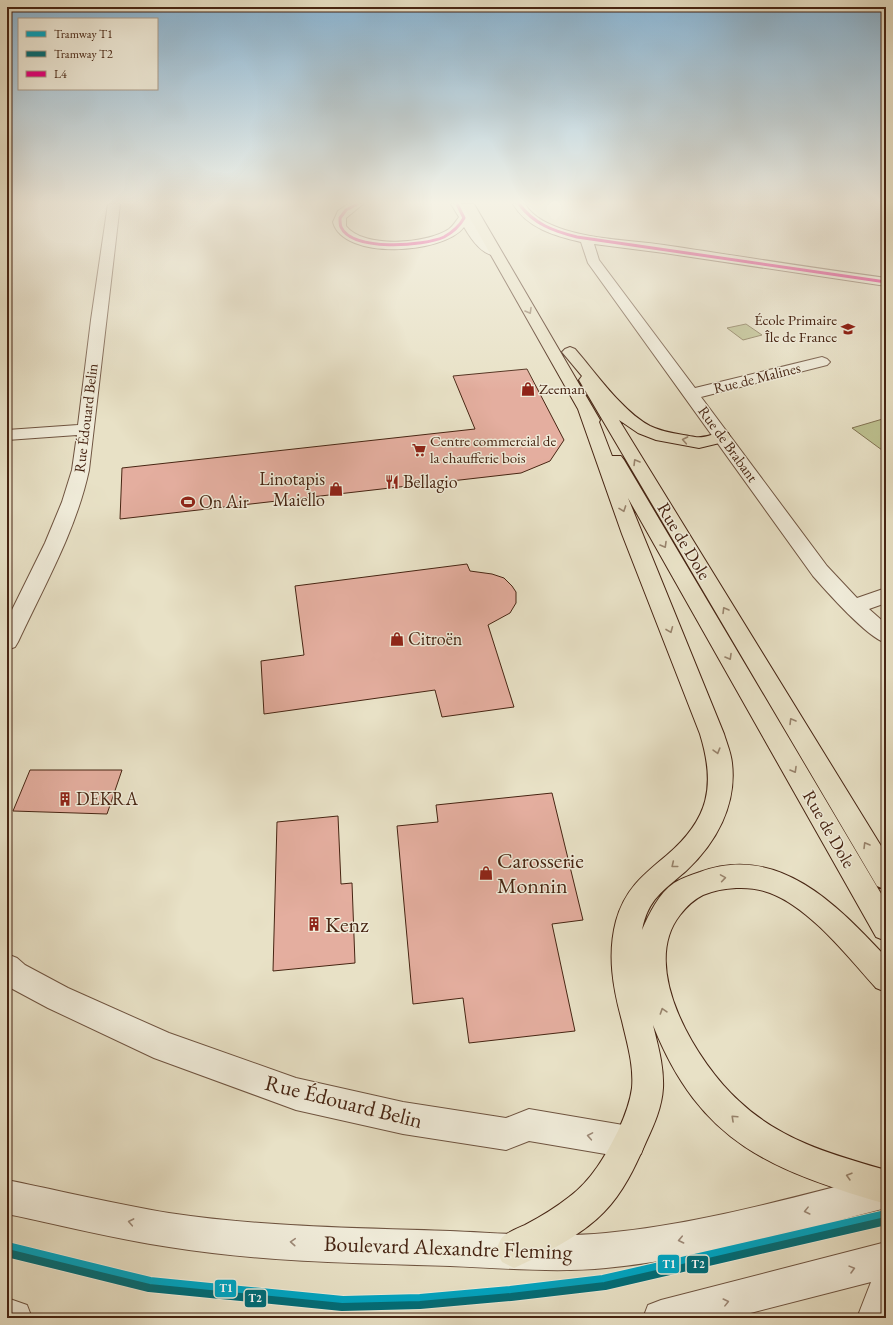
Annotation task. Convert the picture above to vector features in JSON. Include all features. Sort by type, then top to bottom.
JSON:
[{"type":"main road","name":"Rue de Dole","points":[[503,266],[886,928]]},
{"type":"main road","name":"Rue de Dole","points":[[518,266],[886,878]]},
{"type":"main road","points":[[570,352],[623,415],[644,429],[662,436],[699,443],[722,437]]},
{"type":"main road","points":[[514,1250],[583,1208],[613,1173],[629,1142],[646,1098],[648,1075],[645,1051],[630,998],[626,972],[625,946],[630,920],[641,896],[653,881],[691,850],[705,831],[716,810],[720,790],[720,763],[712,734],[632,534],[585,407]]},
{"type":"main road","points":[[886,978],[830,918],[808,900],[780,884],[756,878],[733,877],[707,881],[683,892],[666,911],[654,936],[653,965],[658,999],[669,1032],[686,1063],[710,1095],[743,1126],[776,1149],[811,1165],[886,1187]]},
{"type":"street","name":"Rue Édouard Belin","points":[[7,642],[52,548],[69,508],[78,479],[84,454],[98,314],[105,266]]},
{"type":"street","name":"Rue de Brabant","points":[[597,266],[820,571],[853,607],[886,636]]},
{"type":"street","points":[[775,266],[886,282]]},
{"type":"street","name":"Rue de Malines","points":[[692,394],[822,362]]},
{"type":"street","points":[[7,435],[86,429]]},
{"type":"street","points":[[853,607],[886,595]]},
{"type":"street","name":"Rue Édouard Belin","points":[[7,968],[15,975],[58,998],[165,1047],[296,1094],[403,1118],[506,1134],[529,1125],[629,1142]]},
{"type":"street","name":"Boulevard Alexandre Fleming","points":[[7,1197],[169,1230],[245,1239],[333,1245],[560,1252],[605,1251],[637,1248],[769,1221],[886,1191]]},
{"type":"street","points":[[661,1318],[886,1260]]},
{"type":"street","points":[[875,1318],[886,1289]]},
{"type":"street","points":[[7,1316],[14,1318]]},
{"type":"green space","points":[[746,324],[762,335],[743,340],[727,328]]},
{"type":"green space","points":[[886,418],[886,453],[852,428]]},
{"type":"building","name":"Centre commercial de la chaufferie bois","points":[[527,369],[564,440],[550,461],[521,473],[120,519],[122,468],[475,429],[453,376]]},
{"type":"building","name":"Citroën","points":[[467,564],[470,571],[492,574],[504,578],[516,592],[516,603],[510,613],[488,625],[514,707],[442,717],[435,690],[264,714],[261,661],[304,655],[295,586]]},
{"type":"building","name":"DEKRA","points":[[30,770],[122,770],[107,814],[13,811]]},
{"type":"building","name":"Carosserie Monnin","points":[[552,793],[583,920],[552,924],[575,1031],[469,1043],[463,998],[413,1004],[397,826],[438,822],[436,805]]},
{"type":"building","name":"Kenz","points":[[338,816],[341,884],[352,883],[355,963],[273,971],[277,822]]},
{"type":"tram line","name":"T1","points":[[7,1246],[150,1281],[343,1300],[420,1298],[510,1290],[603,1279],[886,1214]]},
{"type":"tram line","name":"T2","points":[[7,1253],[149,1288],[342,1307],[420,1305],[511,1297],[605,1286],[886,1221]]},
{"type":"transit line","name":"L4","points":[[773,266],[886,282]]},
{"type":"place","name":"École Primaire Île de France","points":[[848,329]]},
{"type":"place","name":"Zeeman","points":[[528,389]]},
{"type":"place","name":"Centre commercial de la chaufferie bois","points":[[419,450]]},
{"type":"place","name":"Bellagio","points":[[392,482]]},
{"type":"place","name":"Linotapis Maiello","points":[[336,489]]},
{"type":"place","name":"On Air","points":[[188,502]]},
{"type":"place","name":"Citroën","points":[[397,639]]},
{"type":"place","name":"DEKRA","points":[[65,799]]},
{"type":"place","name":"Carosserie Monnin","points":[[486,873]]},
{"type":"place","name":"Kenz","points":[[314,924]]}]
